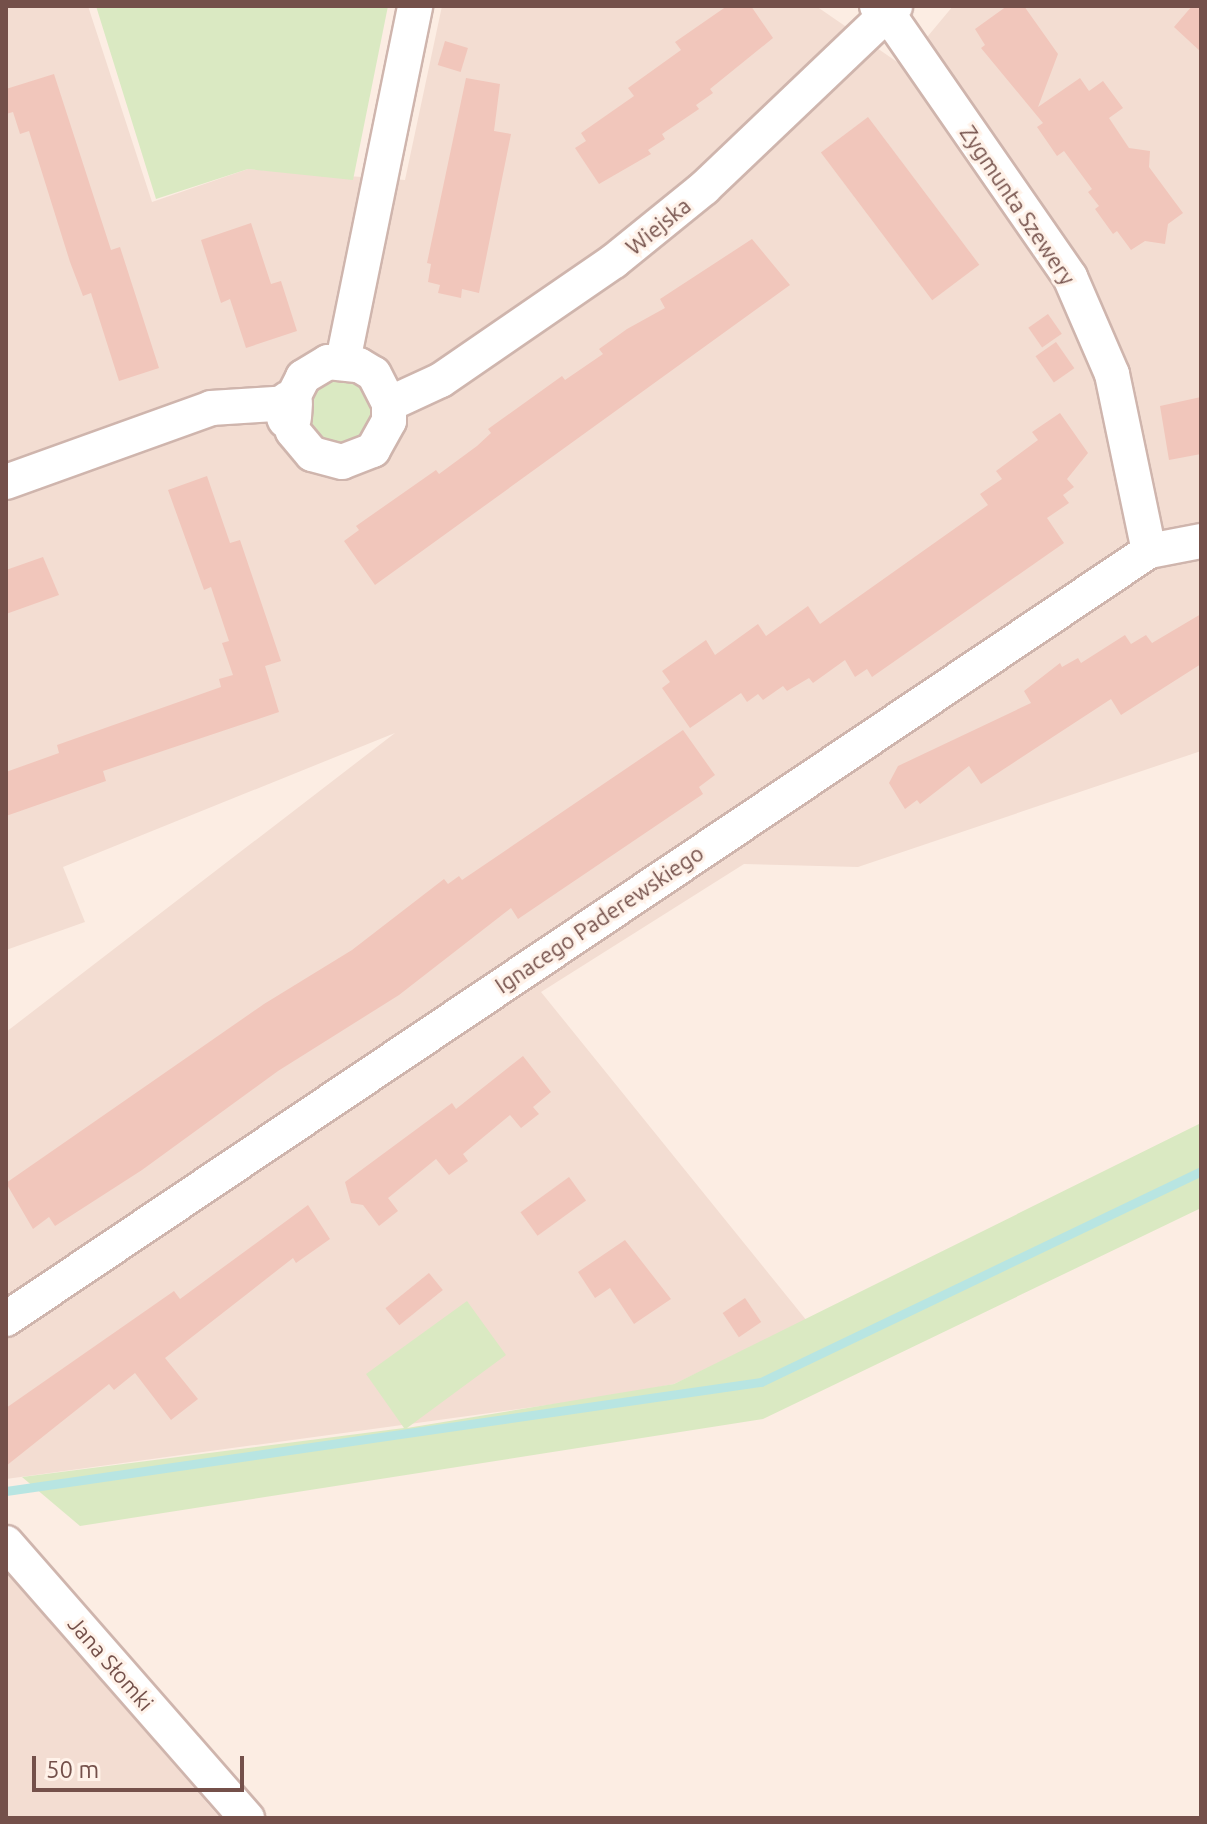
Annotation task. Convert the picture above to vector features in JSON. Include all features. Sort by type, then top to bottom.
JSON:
[{"type":"street","points":[[343,361],[415,6]]},
{"type":"street","name":"Wiejska","points":[[389,404],[441,380],[614,261],[704,188],[886,9]]},
{"type":"street","name":"Zygmunta Szewery","points":[[886,9],[1070,277],[1112,374],[1149,551]]},
{"type":"street","points":[[343,361],[374,374],[389,404],[384,436],[359,458],[342,462],[325,460],[301,444],[290,410],[303,377],[315,367],[343,361]]},
{"type":"street","points":[[6,482],[211,408],[290,410]]},
{"type":"street","name":"Ignacego Paderewskiego","points":[[6,1319],[1149,551],[1201,541]]},
{"type":"street","name":"Jana Słomki","points":[[6,1543],[247,1818]]},
{"type":"shaded area","points":[[6,6],[88,6],[152,202],[248,169],[405,180],[442,6],[816,6],[903,66],[953,6],[1201,6],[1201,751],[858,867],[744,864],[541,992],[807,1321],[674,1384],[614,1396],[6,1479],[6,1032],[395,733],[63,867],[85,922],[6,950]]},
{"type":"shaded area","points":[[6,1571],[220,1818],[6,1818]]},
{"type":"green space","points":[[96,6],[388,6],[353,180],[248,169],[156,199]]},
{"type":"green space","points":[[340,380],[353,383],[363,390],[370,400],[373,413],[370,426],[363,436],[353,443],[340,446],[327,443],[317,436],[310,426],[307,413],[310,400],[317,390],[327,383]]},
{"type":"green space","points":[[1201,1123],[1201,1208],[763,1419],[80,1526],[22,1477],[404,1428],[366,1374],[467,1301],[506,1355],[407,1428],[674,1384]]},
{"type":"building","points":[[727,6],[751,6],[773,38],[710,89],[713,93],[696,105],[699,109],[662,134],[665,139],[648,150],[651,154],[599,184],[575,148],[586,141],[581,133],[634,96],[628,88],[681,50],[675,42]]},
{"type":"building","points":[[1007,6],[1024,6],[1058,54],[1038,107],[1080,78],[1089,91],[1103,81],[1123,108],[1109,118],[1129,148],[1150,151],[1149,167],[1183,213],[1168,224],[1165,244],[1145,241],[1131,250],[1117,231],[1113,234],[1095,209],[1099,206],[1088,192],[1092,189],[1064,151],[1057,156],[1037,127],[1043,123],[981,48],[985,45],[975,29]]},
{"type":"building","points":[[1192,6],[1201,6],[1201,52],[1174,27]]},
{"type":"building","points":[[445,41],[468,48],[461,72],[438,65]]},
{"type":"building","points":[[54,74],[111,250],[120,247],[159,368],[119,381],[91,293],[83,296],[70,262],[29,131],[20,134],[13,112],[6,114],[6,89]]},
{"type":"building","points":[[466,78],[500,84],[494,131],[511,134],[479,293],[462,289],[461,298],[438,293],[440,285],[428,282],[431,264],[427,263]]},
{"type":"building","points":[[868,117],[979,265],[932,300],[821,153]]},
{"type":"building","points":[[251,223],[271,284],[281,281],[297,331],[246,348],[230,299],[221,303],[201,240]]},
{"type":"building","points":[[752,239],[790,285],[375,585],[344,541],[359,530],[356,526],[436,470],[439,474],[477,446],[491,433],[488,429],[562,376],[565,380],[603,354],[599,349],[627,329],[665,308],[660,299]]},
{"type":"building","points":[[1048,314],[1062,334],[1042,347],[1028,328]]},
{"type":"building","points":[[1056,342],[1074,368],[1054,383],[1036,356]]},
{"type":"building","points":[[1201,397],[1201,454],[1169,460],[1160,406]]},
{"type":"building","points":[[1060,413],[1088,453],[1067,479],[1074,487],[1063,495],[1069,503],[1047,518],[1064,543],[872,677],[867,669],[855,677],[845,660],[813,683],[809,678],[787,691],[783,686],[763,700],[758,694],[747,702],[741,693],[690,728],[662,688],[670,682],[662,671],[706,640],[715,655],[758,624],[766,636],[808,606],[820,624],[988,505],[980,494],[1002,479],[996,471],[1038,440],[1032,432]]},
{"type":"building","points":[[207,476],[230,543],[240,540],[281,661],[265,666],[279,712],[103,771],[106,781],[6,816],[6,772],[59,753],[57,745],[221,687],[219,679],[233,675],[222,643],[229,641],[211,587],[204,590],[168,490]]},
{"type":"building","points":[[43,557],[59,595],[6,614],[6,570]]},
{"type":"building","points":[[1201,614],[1201,664],[1121,715],[1111,699],[981,784],[969,766],[920,804],[917,800],[905,809],[889,783],[898,766],[1031,703],[1024,691],[1060,663],[1062,667],[1078,658],[1081,663],[1125,635],[1131,644],[1146,635],[1152,643]]},
{"type":"building","points":[[683,730],[715,775],[699,787],[703,794],[518,919],[511,908],[399,995],[278,1071],[142,1170],[55,1226],[49,1217],[33,1229],[6,1183],[264,1004],[352,950],[444,879],[448,884],[459,876],[462,880]]},
{"type":"building","points":[[523,1056],[551,1092],[533,1107],[539,1114],[521,1128],[510,1115],[463,1154],[468,1161],[449,1175],[436,1159],[388,1198],[398,1211],[379,1226],[363,1205],[351,1203],[345,1182],[452,1103],[456,1109]]},
{"type":"building","points":[[569,1177],[586,1200],[538,1236],[520,1212]]},
{"type":"building","points":[[308,1205],[330,1239],[296,1263],[293,1258],[165,1358],[198,1399],[171,1420],[135,1373],[114,1390],[109,1384],[6,1466],[6,1408],[174,1291],[180,1299]]},
{"type":"building","points":[[625,1240],[671,1299],[634,1324],[610,1288],[595,1298],[578,1272]]},
{"type":"building","points":[[429,1273],[443,1290],[399,1325],[385,1308]]},
{"type":"building","points":[[745,1298],[761,1322],[739,1337],[723,1313]]},
{"type":"waterway","points":[[6,1491],[761,1382],[1201,1171]]}]
